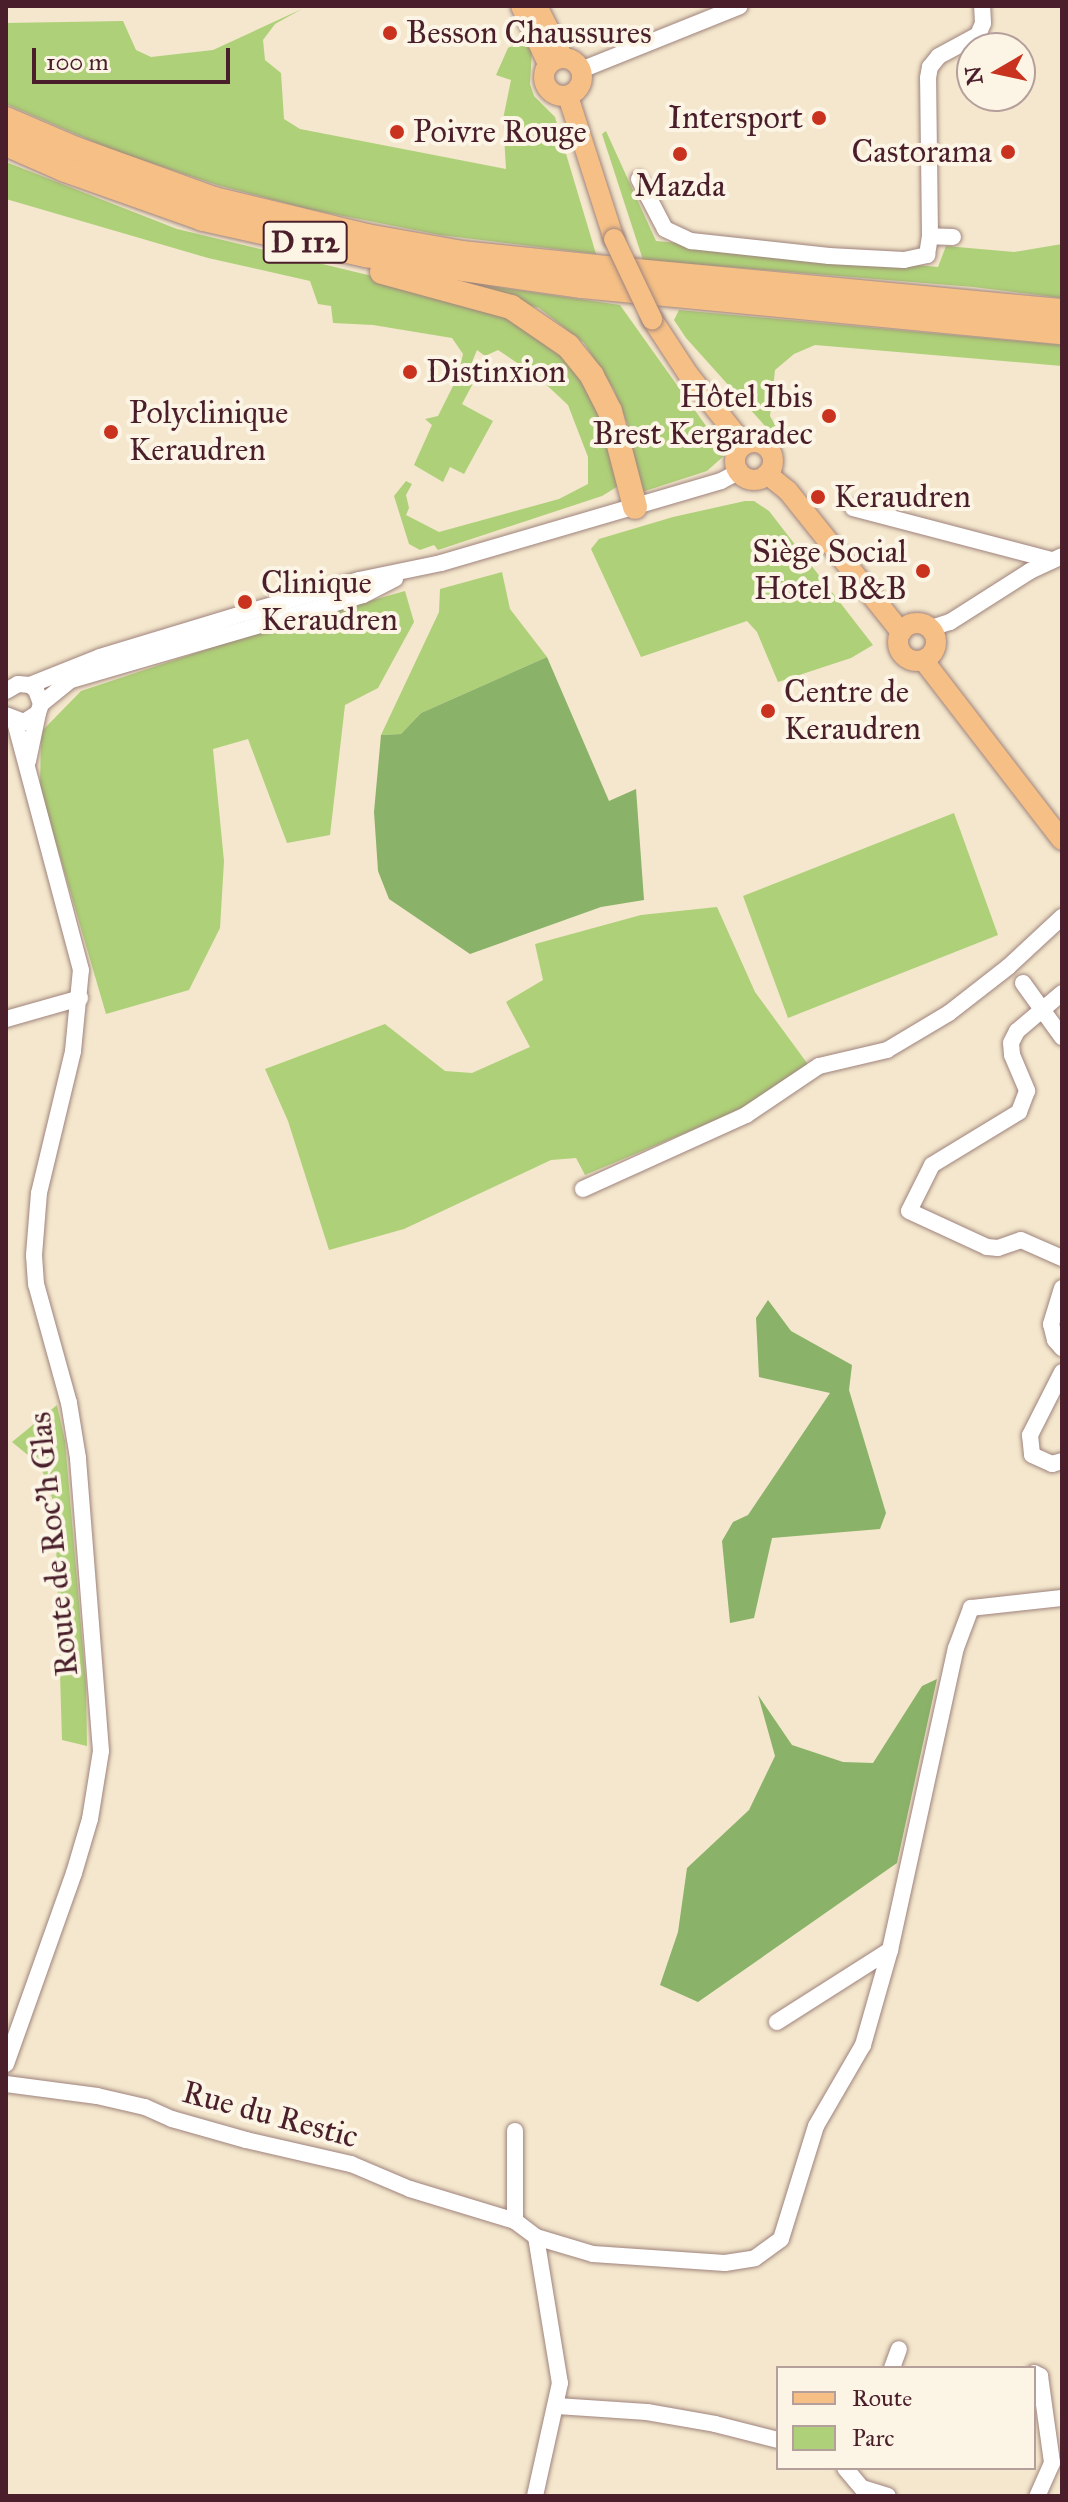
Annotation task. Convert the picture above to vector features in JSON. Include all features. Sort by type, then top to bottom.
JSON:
[{"type":"highway","name":"D 112","points":[[6,119],[76,149],[214,199],[367,236],[462,253],[563,264],[1062,311]]},
{"type":"highway","name":"D 112","points":[[6,144],[65,170],[203,219],[455,271],[660,295],[1062,332]]},
{"type":"highway","points":[[203,219],[511,307],[568,346],[592,376],[610,411],[635,507]]},
{"type":"main road","points":[[521,6],[556,61]]},
{"type":"main road","points":[[537,6],[556,61]]},
{"type":"main road","points":[[572,60],[581,70],[581,83],[568,96],[555,95],[546,87],[543,75],[556,61],[572,60]]},
{"type":"main road","points":[[568,96],[614,239],[652,319],[688,374],[744,445]]},
{"type":"main road","points":[[756,443],[769,450],[772,464],[767,474],[755,480],[738,472],[735,460],[744,445],[756,443]]},
{"type":"main road","points":[[767,474],[788,491],[901,632],[900,652],[910,660],[924,661],[933,653],[939,631],[914,623],[901,632]]},
{"type":"main road","points":[[924,661],[1062,840]]},
{"type":"street","points":[[581,70],[740,6]]},
{"type":"street","points":[[639,179],[665,229],[691,241],[840,257],[904,260],[927,255],[930,236],[929,73],[939,56],[978,35],[983,23],[982,6]]},
{"type":"street","points":[[930,236],[953,237]]},
{"type":"street","points":[[6,691],[18,684],[30,685],[100,657],[245,613],[359,580],[412,571],[721,481],[738,472]]},
{"type":"street","points":[[853,508],[1056,558]]},
{"type":"street","points":[[939,631],[1056,558]]},
{"type":"street","points":[[11,718],[32,719],[39,708],[71,680],[363,595],[412,571]]},
{"type":"street","points":[[30,685],[39,708]]},
{"type":"street","name":"Route de Roc'h Glas","points":[[29,779],[30,741],[39,708]]},
{"type":"street","name":"Route de Roc'h Glas","points":[[6,2064],[74,1873],[90,1819],[101,1751],[78,1458],[69,1403],[42,1312],[34,1255],[39,1193],[73,1051],[81,970],[75,938],[11,718]]},
{"type":"street","points":[[583,1189],[746,1115],[819,1066],[887,1050],[949,1013],[1008,967],[1062,917]]},
{"type":"street","points":[[1023,983],[1062,1037]]},
{"type":"street","points":[[1062,993],[1017,1031],[1011,1043],[1012,1055],[1027,1091],[1019,1112],[932,1165],[909,1211],[987,1247],[998,1248],[1021,1240],[1062,1258]]},
{"type":"street","points":[[6,1019],[61,1000],[80,998]]},
{"type":"street","points":[[1062,1288],[1051,1324],[1055,1340],[1062,1348]]},
{"type":"street","points":[[1061,1377],[1030,1435],[1032,1455],[1052,1464],[1062,1461]]},
{"type":"street","points":[[535,2496],[560,2383],[536,2237],[593,2254],[725,2263],[755,2258],[781,2239],[816,2126],[863,2045],[890,1950],[956,1648],[971,1608],[1062,1598]]},
{"type":"street","points":[[777,2022],[890,1950]]},
{"type":"street","name":"Rue du Restic","points":[[6,2084],[97,2096],[145,2107],[172,2119],[246,2140],[351,2164],[410,2189],[515,2221],[536,2237]]},
{"type":"street","points":[[515,2131],[515,2221]]},
{"type":"street","points":[[893,2366],[899,2349]]},
{"type":"street","points":[[1036,2374],[1040,2376],[1052,2463],[1037,2496]]},
{"type":"street","points":[[557,2406],[647,2412],[715,2424],[776,2439]]},
{"type":"street","points":[[847,2470],[850,2496]]},
{"type":"street","points":[[848,2470],[862,2488],[888,2496]]},
{"type":"green space","points":[[302,9],[275,24],[263,40],[265,60],[281,73],[284,119],[300,129],[506,169],[503,119],[511,80],[496,75],[508,48],[520,41],[532,50],[530,84],[534,96],[555,117],[596,254],[440,235],[308,209],[217,185],[115,151],[6,104],[6,23],[123,21],[136,50],[151,57],[213,50]]},
{"type":"green space","points":[[606,131],[656,241],[938,267],[946,246],[1014,252],[1062,244],[1062,298],[973,287],[643,260],[602,134]]},
{"type":"green space","points":[[6,162],[177,229],[397,282],[510,316],[552,343],[590,389],[611,443],[620,485],[602,496],[438,550],[434,545],[420,550],[409,544],[394,496],[406,481],[412,484],[406,495],[409,508],[406,515],[439,532],[559,499],[588,484],[588,457],[568,405],[538,377],[498,350],[485,356],[477,350],[470,367],[478,374],[462,404],[493,421],[464,474],[450,467],[443,482],[414,465],[432,425],[425,419],[438,416],[458,376],[463,354],[452,338],[373,325],[333,323],[331,306],[318,304],[310,281],[208,258],[6,199]]},
{"type":"green space","points":[[469,283],[620,305],[726,454],[707,471],[642,492],[637,485],[629,428],[614,390],[584,343],[539,308],[469,289]]},
{"type":"green space","points":[[679,310],[1062,345],[1062,366],[815,345],[794,354],[775,370],[770,416],[780,434],[774,436],[686,338],[674,320]]},
{"type":"green space","points":[[754,501],[769,511],[873,645],[851,658],[778,682],[757,632],[747,621],[641,657],[591,549],[599,539],[673,517]]},
{"type":"green space","points":[[502,572],[510,609],[547,657],[421,713],[401,734],[381,735],[439,612],[440,589]]},
{"type":"green space","points":[[405,591],[414,622],[378,688],[345,705],[330,835],[287,843],[248,739],[213,749],[224,861],[220,928],[189,990],[106,1014],[40,788],[41,732],[81,691],[253,634]]},
{"type":"green space","points":[[547,657],[609,801],[636,789],[644,900],[601,907],[470,954],[389,899],[378,871],[374,812],[381,735],[401,734],[421,713]]},
{"type":"green space","points":[[954,813],[998,935],[788,1018],[743,896]]},
{"type":"green space","points":[[717,907],[755,992],[815,1074],[744,1119],[721,1118],[585,1175],[576,1158],[551,1160],[404,1229],[329,1250],[288,1121],[265,1069],[385,1024],[445,1071],[472,1073],[530,1047],[506,1002],[543,980],[535,944],[641,915]]},
{"type":"green space","points":[[768,1300],[791,1331],[852,1365],[849,1390],[886,1513],[880,1529],[772,1538],[754,1618],[730,1623],[722,1541],[733,1522],[748,1515],[830,1393],[759,1377],[756,1318]]},
{"type":"green space","points":[[57,1405],[65,1441],[86,1684],[87,1746],[62,1740],[55,1506],[40,1465],[12,1442]]},
{"type":"green space","points":[[937,1679],[897,1863],[698,2002],[660,1985],[678,1932],[687,1868],[749,1810],[775,1756],[758,1695],[792,1745],[843,1762],[873,1763],[922,1686]]},
{"type":"place","name":"Besson Chaussures","points":[[390,33]]},
{"type":"place","name":"Intersport","points":[[819,118]]},
{"type":"place","name":"Poivre Rouge","points":[[397,132]]},
{"type":"place","name":"Castorama","points":[[1008,152]]},
{"type":"place","name":"Mazda","points":[[680,154]]},
{"type":"place","name":"Distinxion","points":[[410,372]]},
{"type":"place","name":"Hôtel Ibis Brest Kergaradec","points":[[829,416]]},
{"type":"place","name":"Polyclinique Keraudren","points":[[111,432]]},
{"type":"place","name":"Keraudren","points":[[818,497]]},
{"type":"place","name":"Siège Social Hotel B&B","points":[[923,571]]},
{"type":"place","name":"Clinique Keraudren","points":[[245,602]]},
{"type":"place","name":"Centre de Keraudren","points":[[768,711]]}]
